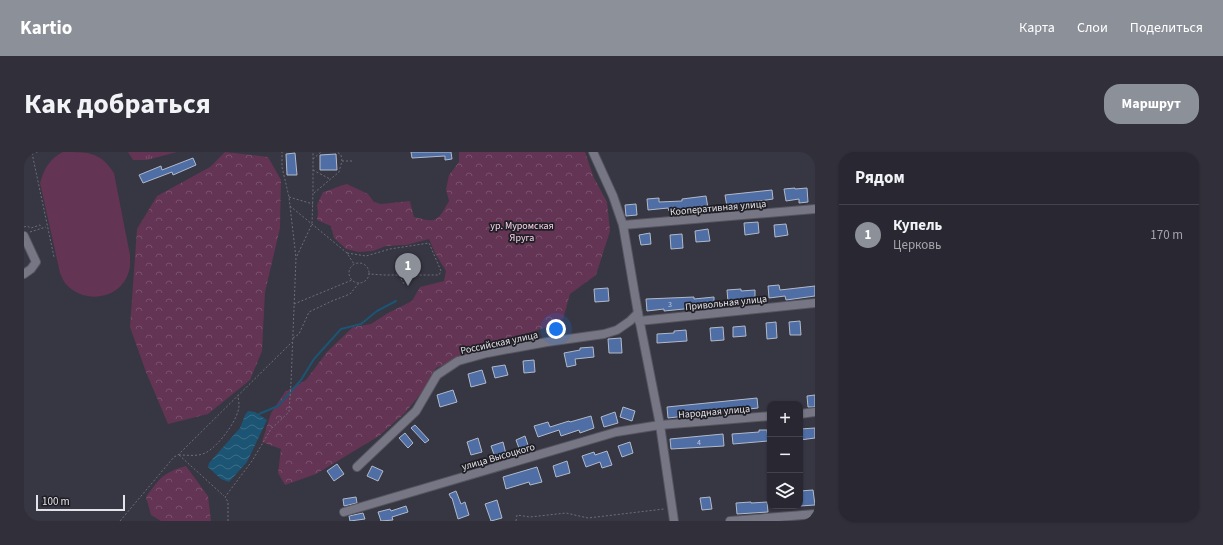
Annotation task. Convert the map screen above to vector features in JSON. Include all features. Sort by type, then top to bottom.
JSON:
[{"type":"street","points":[[593,152],[613,196],[623,225],[660,426],[674,521]]},
{"type":"street","name":"Кооперативная улица","points":[[623,225],[815,209]]},
{"type":"street","points":[[24,274],[31,269],[36,262],[27,234]]},
{"type":"street","name":"Привольная улица","points":[[639,317],[815,303]]},
{"type":"street","name":"Российская улица","points":[[357,467],[416,411],[437,375],[458,361],[510,349],[604,334],[617,330],[639,317]]},
{"type":"street","points":[[803,414],[815,412]]},
{"type":"street","name":"Народная улица","points":[[660,426],[767,416]]},
{"type":"street","name":"улица Высоцкого","points":[[344,512],[616,432],[660,426]]},
{"type":"street","points":[[730,521],[815,514]]},
{"type":"path","points":[[24,155],[38,152]]},
{"type":"path","points":[[225,496],[252,461],[271,429],[289,412],[296,258],[289,196],[282,167],[282,152]]},
{"type":"path","points":[[296,258],[312,224],[312,152]]},
{"type":"path","points":[[313,160],[321,152]]},
{"type":"path","points":[[313,193],[339,172],[342,161],[341,155],[337,152]]},
{"type":"path","points":[[32,153],[54,257]]},
{"type":"path","points":[[342,161],[352,161]]},
{"type":"path","points":[[313,169],[330,179]]},
{"type":"path","points":[[289,196],[313,204]]},
{"type":"path","points":[[290,206],[347,253],[354,264]]},
{"type":"path","points":[[24,227],[27,226],[31,228],[40,226],[41,228]]},
{"type":"path","points":[[27,234],[47,226]]},
{"type":"path","points":[[347,253],[366,256],[390,249],[429,243],[441,271],[439,275],[369,274]]},
{"type":"path","points":[[292,338],[299,334],[309,312],[350,294],[359,283],[364,282],[368,278],[368,268],[359,263],[354,264],[349,273],[350,278],[359,283]]},
{"type":"path","points":[[399,275],[404,284]]},
{"type":"path","points":[[294,304],[352,280]]},
{"type":"path","points":[[120,521],[174,457],[178,455],[292,342]]},
{"type":"path","points":[[178,455],[196,456],[206,453],[217,444],[228,431],[236,416],[239,405],[238,395]]},
{"type":"path","points":[[178,455],[225,496],[228,502],[228,521]]},
{"type":"path","points":[[516,521],[517,515],[530,517],[566,513],[588,518],[672,508]]},
{"type":"green space","points":[[63,152],[80,152],[99,157],[114,173],[130,255],[130,264],[129,272],[123,283],[109,294],[100,296],[82,295],[66,284],[60,273],[40,183],[48,164],[54,157]]},
{"type":"green space","points":[[128,152],[177,152],[147,160],[133,160]]},
{"type":"green space","points":[[225,152],[268,157],[281,180],[280,228],[265,292],[262,351],[250,380],[208,414],[168,424],[146,372],[130,327],[137,229],[157,196],[210,167]]},
{"type":"green space","name":"ур. Муромская Яруга","points":[[459,152],[585,152],[594,178],[607,202],[610,231],[596,275],[570,294],[563,319],[544,328],[499,342],[436,368],[422,392],[405,413],[379,436],[316,474],[285,485],[278,473],[281,449],[262,442],[271,413],[285,392],[306,380],[327,352],[353,327],[371,324],[388,313],[412,301],[420,287],[444,281],[446,271],[435,253],[429,239],[406,245],[386,246],[373,251],[359,252],[346,249],[334,238],[331,226],[317,220],[317,205],[323,192],[347,184],[368,194],[374,202],[381,204],[410,201],[414,217],[427,220],[436,219],[442,213],[449,201],[446,189],[449,175],[459,162]]},
{"type":"green space","points":[[186,466],[208,496],[211,521],[161,521],[151,515],[146,497],[162,477],[172,471]]},
{"type":"water","points":[[248,411],[255,412],[267,420],[247,462],[229,482],[221,479],[208,467],[209,463],[240,428]]},
{"type":"building","points":[[411,152],[451,152],[452,159],[445,160],[445,156],[412,158]]},
{"type":"building","points":[[295,153],[297,175],[287,175],[286,154]]},
{"type":"building","points":[[336,154],[337,170],[320,170],[320,155]]},
{"type":"building","points":[[193,158],[196,165],[173,175],[172,172],[143,183],[139,175],[161,166],[162,170]]},
{"type":"building","points":[[807,188],[808,202],[799,203],[799,199],[786,201],[784,189]]},
{"type":"building","points":[[772,190],[773,199],[727,207],[725,195]]},
{"type":"building","points":[[706,196],[708,208],[669,211],[668,208],[648,210],[647,199],[659,198],[659,202],[682,201],[682,199]]},
{"type":"building","points":[[636,204],[637,215],[626,216],[625,205]]},
{"type":"building","points":[[758,222],[759,233],[745,235],[744,223]]},
{"type":"building","points":[[786,224],[788,235],[775,237],[774,225]]},
{"type":"building","points":[[708,229],[710,241],[696,242],[695,231]]},
{"type":"building","points":[[650,233],[651,244],[641,245],[639,235]]},
{"type":"building","points":[[682,234],[683,248],[671,249],[670,235]]},
{"type":"building","points":[[779,285],[780,290],[815,286],[815,296],[786,300],[785,296],[769,298],[768,286]]},
{"type":"building","points":[[608,288],[609,301],[595,302],[594,289]]},
{"type":"building","points":[[741,289],[741,291],[755,290],[755,300],[728,302],[727,290]]},
{"type":"building","points":[[694,297],[694,299],[714,297],[714,306],[664,311],[664,309],[647,311],[646,299]]},
{"type":"building","points":[[800,321],[801,335],[790,335],[789,322]]},
{"type":"building","points":[[776,322],[777,338],[767,339],[766,323]]},
{"type":"building","points":[[745,326],[746,336],[733,337],[733,327]]},
{"type":"building","points":[[723,327],[724,340],[711,341],[710,328]]},
{"type":"building","points":[[686,330],[687,341],[657,343],[657,334],[674,333],[674,331]]},
{"type":"building","points":[[621,338],[622,353],[609,353],[608,339]]},
{"type":"building","points":[[593,347],[594,357],[575,359],[576,365],[567,367],[564,353],[580,350],[580,348]]},
{"type":"building","points":[[534,360],[535,372],[524,373],[523,361]]},
{"type":"building","points":[[505,365],[508,375],[495,378],[492,367]]},
{"type":"building","points":[[482,370],[486,383],[471,387],[468,374]]},
{"type":"building","points":[[453,390],[457,402],[440,407],[437,395]]},
{"type":"building","points":[[815,395],[815,407],[808,407],[807,396]]},
{"type":"building","points":[[757,398],[758,408],[668,418],[667,407]]},
{"type":"building","points":[[623,407],[635,411],[632,421],[620,417]]},
{"type":"building","points":[[615,412],[618,423],[604,427],[601,417]]},
{"type":"building","points":[[591,416],[594,428],[580,433],[579,430],[561,436],[559,430],[538,437],[534,426],[548,422],[550,427]]},
{"type":"building","points":[[415,425],[429,440],[425,443],[411,428]]},
{"type":"building","points":[[815,428],[815,438],[803,440],[803,429]]},
{"type":"building","points":[[759,430],[767,430],[767,441],[733,444],[732,434],[759,432]]},
{"type":"building","points":[[405,433],[413,443],[408,448],[399,438]]},
{"type":"building","points":[[723,434],[724,446],[671,449],[670,439]]},
{"type":"building","points":[[525,436],[529,448],[520,451],[516,440]]},
{"type":"building","points":[[478,438],[482,452],[471,455],[467,442]]},
{"type":"building","points":[[503,442],[506,454],[495,457],[491,446]]},
{"type":"building","points":[[630,442],[633,453],[622,457],[618,446]]},
{"type":"building","points":[[607,451],[612,465],[602,468],[600,462],[586,467],[582,456],[594,452],[595,455]]},
{"type":"building","points":[[567,461],[570,473],[556,477],[553,466]]},
{"type":"building","points":[[337,464],[344,474],[334,481],[327,471]]},
{"type":"building","points":[[372,466],[383,471],[378,481],[367,476]]},
{"type":"building","points":[[537,467],[542,482],[530,485],[529,482],[506,489],[503,477]]},
{"type":"building","points":[[813,490],[815,505],[803,506],[803,491]]},
{"type":"building","points":[[456,491],[461,504],[465,502],[469,515],[458,519],[452,498],[449,494]]},
{"type":"building","points":[[356,497],[357,503],[344,506],[343,499]]},
{"type":"building","points":[[710,497],[712,509],[702,510],[700,498]]},
{"type":"building","points":[[497,500],[502,518],[491,521],[485,504]]},
{"type":"building","points":[[767,502],[768,512],[737,514],[736,503]]},
{"type":"building","points":[[406,506],[408,512],[392,517],[393,520],[381,521],[378,512],[390,509],[391,511]]},
{"type":"building","points":[[363,513],[365,519],[350,521],[349,516]]},
{"type":"waterway","points":[[259,414],[278,406],[301,380],[314,359],[341,329],[361,324],[377,311],[396,301]]},
{"type":"place","name":"Купель","points":[[408,286]]}]
